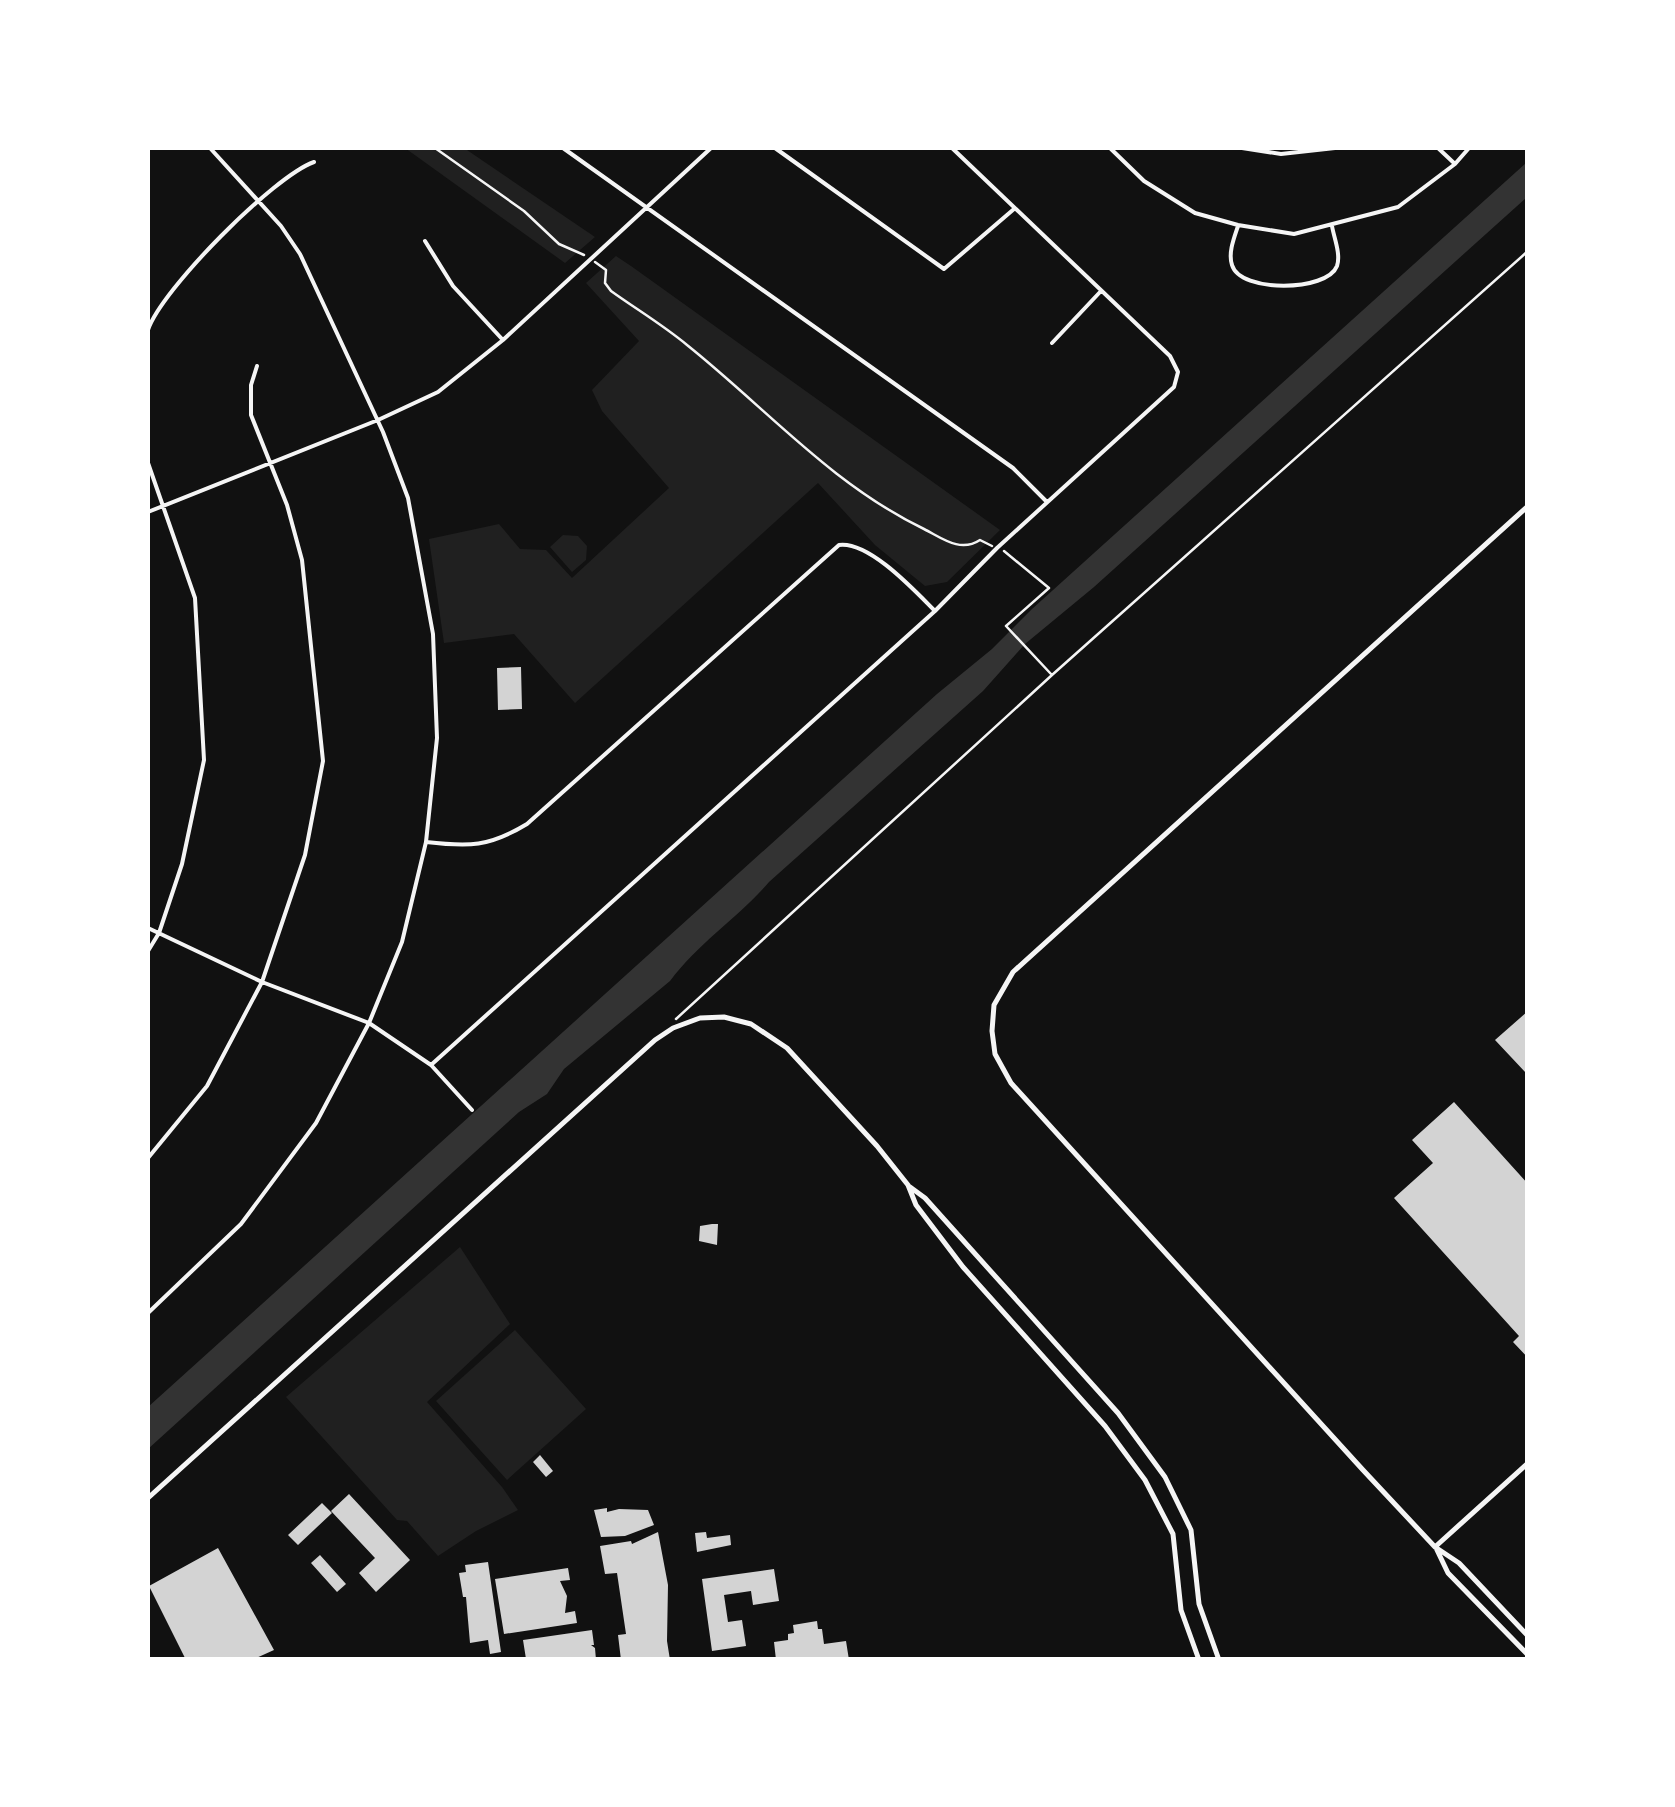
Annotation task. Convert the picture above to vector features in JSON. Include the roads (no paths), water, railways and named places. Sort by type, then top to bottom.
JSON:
[{"type":"street","points":[[148,1313],[241,1224],[316,1123],[369,1023],[402,942],[426,842],[437,738],[433,634],[408,498],[378,420],[300,254],[260,202],[210,148]]},
{"type":"street","points":[[564,148],[1013,468],[1048,504]]},
{"type":"street","points":[[148,512],[438,392],[503,340],[711,148]]},
{"type":"street","points":[[775,148],[944,268],[1015,208]]},
{"type":"street","points":[[432,1066],[935,611],[997,548],[1174,387],[1178,372],[1170,356],[952,148]]},
{"type":"street","points":[[1110,148],[1144,181],[1195,213],[1294,234],[1398,207],[1455,164],[1468,148]]},
{"type":"street","points":[[1242,148],[1281,154],[1335,148]]},
{"type":"street","points":[[1438,148],[1455,164]]},
{"type":"street","points":[[148,330],[171,289],[298,168],[314,162]]},
{"type":"street","points":[[1238,225],[1230,261],[1234,270],[1252,282],[1269,285],[1322,281],[1332,274],[1338,258],[1332,226]]},
{"type":"street","points":[[425,241],[453,286],[503,340]]},
{"type":"street","points":[[1052,342],[1101,291]]},
{"type":"street","points":[[148,1158],[207,1086],[262,982],[305,856],[324,761],[302,560],[287,505],[252,415],[251,385],[257,366]]},
{"type":"street","points":[[148,463],[194,598],[204,760],[182,864],[159,933],[148,951]]},
{"type":"street","points":[[1528,506],[1021,962],[1001,990],[992,1018],[996,1054],[1011,1084],[1435,1548],[1448,1573],[1528,1655]]},
{"type":"street","points":[[426,842],[456,846],[492,843],[528,824],[839,545],[852,544],[884,564],[935,611]]},
{"type":"street","points":[[148,928],[262,982],[369,1023],[432,1066],[472,1110]]},
{"type":"street","points":[[148,1498],[656,1040],[678,1025],[700,1018],[724,1017],[765,1030],[787,1048],[908,1186],[916,1204],[964,1267],[1105,1426],[1151,1490],[1173,1534],[1181,1610],[1199,1660]]},
{"type":"street","points":[[908,1186],[925,1198],[1118,1413],[1165,1476],[1191,1530],[1199,1604],[1219,1660]]},
{"type":"street","points":[[1435,1548],[1528,1463]]},
{"type":"street","points":[[1435,1548],[1460,1563],[1528,1636]]}]
